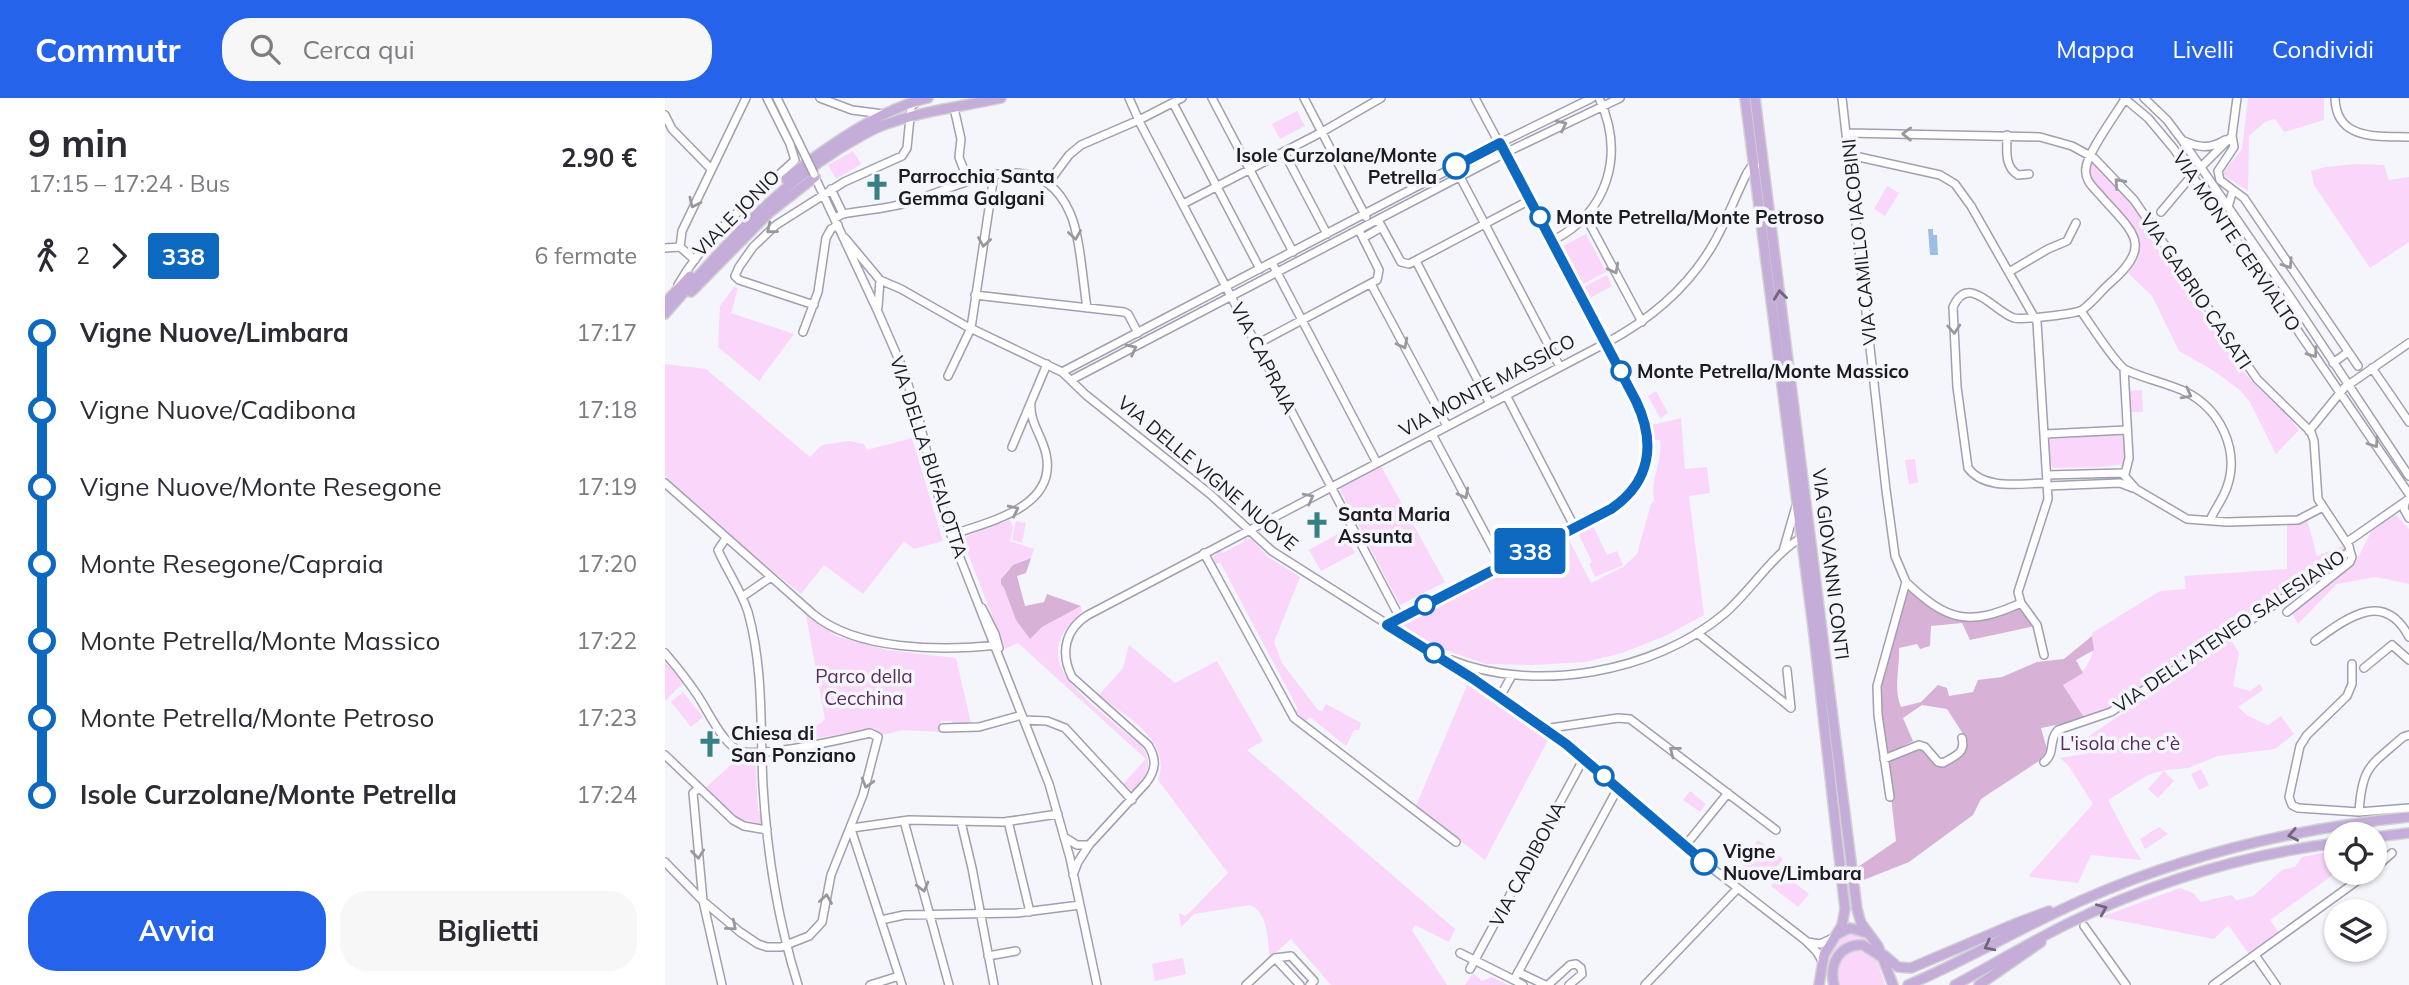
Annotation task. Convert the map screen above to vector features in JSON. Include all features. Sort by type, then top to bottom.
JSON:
[{"type":"main road","name":"VIALE JONIO","points":[[665,314],[739,231],[772,198],[807,170],[866,133],[911,116],[1001,98]]},
{"type":"main road","points":[[1745,98],[1757,148]]},
{"type":"main road","points":[[1755,98],[1759,166]]},
{"type":"main road","name":"VIALE JONIO","points":[[665,303],[744,217],[779,184],[821,153],[906,101],[925,99]]},
{"type":"main road","name":"VIA GIOVANNI CONTI","points":[[1759,166],[1845,909],[1842,925],[1822,961],[1819,985]]},
{"type":"main road","name":"VIA GIOVANNI CONTI","points":[[1759,166],[1811,533],[1832,724],[1857,909],[1860,921],[1878,946],[1884,960]]},
{"type":"main road","points":[[665,314],[710,274],[773,209],[814,175]]},
{"type":"main road","points":[[1878,946],[1893,964],[1911,968],[2022,920],[2078,902],[2157,871],[2235,848],[2303,833],[2409,817]]},
{"type":"main road","points":[[2387,836],[2409,833]]},
{"type":"main road","points":[[1955,985],[2066,925],[2130,897],[2201,873],[2257,858],[2324,845]]},
{"type":"main road","points":[[1908,985],[2078,902]]},
{"type":"main road","points":[[1979,985],[2066,925]]},
{"type":"main road","points":[[1833,938],[1852,928],[1860,929],[1871,936]]},
{"type":"main road","points":[[1833,985],[1834,962],[1840,953],[1848,948],[1865,946],[1884,960],[1892,982]]},
{"type":"main road","name":"VIA DELLE VIGNE NUOVE","points":[[1822,961],[1833,985]]},
{"type":"street","points":[[680,247],[683,228],[746,98]]},
{"type":"street","points":[[674,294],[695,260],[744,204],[795,160],[767,98]]},
{"type":"street","points":[[777,98],[814,175],[827,192],[845,238],[880,282],[879,312]]},
{"type":"street","points":[[820,98],[859,112],[885,114]]},
{"type":"street","name":"VIA CAPRAIA","points":[[1129,98],[1400,618]]},
{"type":"street","points":[[1049,182],[1078,146],[1182,98]]},
{"type":"street","points":[[1212,98],[1293,252]]},
{"type":"street","points":[[1304,98],[1370,224]]},
{"type":"street","points":[[1183,205],[1381,98]]},
{"type":"street","points":[[1387,625],[1611,509],[1623,500],[1639,479],[1647,458],[1644,419],[1475,98]]},
{"type":"street","points":[[1062,372],[1455,166],[1592,98]]},
{"type":"street","points":[[1071,380],[1322,249],[1361,234],[1600,102],[1620,98]]},
{"type":"street","name":"VIA CAMILLO IACOBINI","points":[[1842,98],[1888,503],[1895,552],[1906,582]]},
{"type":"street","name":"VIA MONTE CERVIALTO","points":[[2144,98],[2167,120],[2182,140],[2409,476]]},
{"type":"street","points":[[2156,218],[2192,175],[2232,136],[2237,98]]},
{"type":"street","points":[[2335,98],[2338,114],[2345,125],[2356,132],[2409,137]]},
{"type":"street","points":[[814,305],[737,279],[736,273],[741,262],[762,236],[827,192],[900,158],[907,148],[911,106],[925,99]]},
{"type":"street","points":[[2125,99],[2090,156],[2085,169],[2087,179],[2129,230],[2136,246],[2127,269],[2081,311],[2021,319],[2009,316],[1976,293],[1970,293],[1957,301],[1953,312],[1957,387],[1966,461],[1972,473],[1995,483],[2047,481],[2058,486],[2116,483],[2136,489],[2183,519],[2229,522],[2298,520],[2323,507],[2317,496],[2314,442],[2309,431],[2340,392],[2406,344],[2409,355]]},
{"type":"street","name":"VIA MONTE CERVIALTO","points":[[2125,99],[2161,131],[2409,494]]},
{"type":"street","points":[[1552,241],[1573,229],[1586,217],[1602,193],[1611,162],[1611,133],[1600,102]]},
{"type":"street","points":[[1173,103],[1260,269]]},
{"type":"street","points":[[954,108],[961,141],[959,157],[965,173]]},
{"type":"street","points":[[665,115],[672,129],[711,169]]},
{"type":"street","points":[[866,133],[900,124],[909,131]]},
{"type":"street","name":"VIA GABRIO CASATI","points":[[1847,133],[2051,138],[2090,156],[2156,218],[2252,373],[2309,431]]},
{"type":"street","points":[[2007,135],[2007,161],[2010,169],[2018,176],[2029,174]]},
{"type":"street","points":[[2182,140],[2195,146],[2206,147],[2217,145],[2232,136]]},
{"type":"street","name":"VIA MONTE CERVIALTO","points":[[2232,136],[2232,151],[2217,173],[2222,181],[2242,195],[2358,366]]},
{"type":"street","points":[[1850,155],[1935,174],[1951,181],[1971,206],[2035,317],[2045,434],[2046,508],[2019,587],[2021,603],[2035,622],[2044,655]]},
{"type":"street","points":[[1287,158],[1327,234]]},
{"type":"street","points":[[1455,166],[1560,367]]},
{"type":"street","name":"VIA MONTE MASSICO","points":[[1089,845],[1132,800],[1154,772],[1153,754],[1143,740],[1072,677],[1065,656],[1068,637],[1076,625],[1088,615],[1248,529],[1642,322],[1668,300],[1701,263],[1720,232],[1747,173],[1759,166]]},
{"type":"street","points":[[803,332],[819,289],[826,237],[839,219],[902,204],[994,175],[1029,173],[1049,182],[1065,203],[1072,217],[1087,308]]},
{"type":"street","points":[[948,376],[971,328],[994,175]]},
{"type":"street","points":[[2228,207],[2234,190]]},
{"type":"street","points":[[1380,224],[1401,262],[1408,264],[1530,200]]},
{"type":"street","points":[[1586,217],[1642,322]]},
{"type":"street","points":[[2008,272],[2048,249],[2067,242],[2076,223]]},
{"type":"street","points":[[1361,234],[1370,224],[1380,224]]},
{"type":"street","name":"VIA MONTE CERVIALTO","points":[[2250,238],[2264,229]]},
{"type":"street","points":[[1257,344],[1378,279],[1380,270],[1361,234]]},
{"type":"street","name":"VIA DELLA BUFALOTTA","points":[[845,238],[879,312],[911,392],[951,534],[978,603],[992,626],[1002,663],[1058,814],[1097,985]]},
{"type":"street","points":[[1317,239],[1322,249]]},
{"type":"street","points":[[665,248],[680,247],[695,260]]},
{"type":"street","points":[[1416,261],[1490,404]]},
{"type":"street","points":[[1272,262],[1377,463]]},
{"type":"street","points":[[873,272],[867,272],[864,282],[874,288],[880,282]]},
{"type":"street","name":"VIA DELLE VIGNE NUOVE","points":[[880,282],[901,289],[971,328],[1062,372],[1083,393],[1206,491],[1291,565],[1434,653],[1584,758],[1737,889],[1805,940],[1822,961]]},
{"type":"street","points":[[1371,284],[1447,426]]},
{"type":"street","name":"VIA MONTE CERVIALTO","points":[[2288,295],[2302,285]]},
{"type":"street","points":[[975,295],[1125,312],[1138,333]]},
{"type":"street","points":[[2081,311],[2124,369],[2191,395],[2208,408],[2222,427],[2229,444],[2231,468],[2226,490],[2210,520]]},
{"type":"street","points":[[2333,363],[2348,352]]},
{"type":"street","points":[[1012,447],[1047,364]]},
{"type":"street","points":[[2372,368],[2409,422]]},
{"type":"street","points":[[2124,369],[2129,458],[2125,474]]},
{"type":"street","points":[[1506,395],[1575,528]]},
{"type":"street","points":[[951,534],[1014,511],[1038,493],[1046,476],[1047,462],[1044,447],[1032,421],[1031,402]]},
{"type":"street","points":[[2045,434],[2126,430]]},
{"type":"street","points":[[1432,434],[1502,565]]},
{"type":"street","points":[[2047,481],[2058,474],[2116,472],[2125,474],[2136,489]]},
{"type":"street","points":[[2116,472],[2119,477],[2116,483]]},
{"type":"street","points":[[2058,474],[2058,486]]},
{"type":"street","points":[[665,483],[820,621],[849,633],[888,643],[934,648],[996,645]]},
{"type":"street","points":[[665,497],[672,490]]},
{"type":"street","points":[[2407,501],[2404,509],[2409,518]]},
{"type":"street","points":[[2347,542],[2407,501]]},
{"type":"street","points":[[1783,552],[1797,504]]},
{"type":"street","name":"VIA DELL'ATENEO SALESIANO","points":[[2043,762],[2051,754],[2052,737],[2058,730],[2111,712],[2350,551],[2347,542],[2323,507]]},
{"type":"street","points":[[1434,653],[1478,670],[1512,675],[1546,676],[1617,667],[1659,653],[1697,633],[1737,601],[1783,552],[1811,533]]},
{"type":"street","points":[[726,538],[718,550],[742,597],[759,664],[762,752],[774,885],[786,946],[798,985]]},
{"type":"street","points":[[2287,612],[2348,563],[2352,557],[2350,551]]},
{"type":"street","points":[[1204,553],[1294,718],[1456,842]]},
{"type":"street","points":[[742,597],[771,578]]},
{"type":"street","points":[[1890,797],[1877,703],[1877,680],[1906,582],[1932,605],[1962,617],[1988,616],[2021,603]]},
{"type":"street","points":[[2315,641],[2347,618],[2372,611],[2396,618],[2409,637]]},
{"type":"street","points":[[1697,633],[1791,708],[1787,670]]},
{"type":"street","points":[[2364,667],[2392,645],[2409,660]]},
{"type":"street","points":[[665,653],[685,677],[730,744],[742,752],[814,745],[868,733],[878,737],[867,782],[851,828],[834,864],[820,926],[809,936],[786,946],[767,947],[755,942],[703,901],[665,862]]},
{"type":"street","points":[[2352,664],[2352,684],[2347,696],[2302,743],[2289,794],[2292,805],[2298,808],[2358,813],[2409,807]]},
{"type":"street","points":[[1500,697],[1512,675]]},
{"type":"street","points":[[943,727],[982,727],[1023,717],[1047,721],[1065,728],[1132,800]]},
{"type":"street","points":[[1544,729],[1618,718],[1630,719],[1776,830]]},
{"type":"street","points":[[2358,813],[2365,772],[2403,737],[2409,735]]},
{"type":"street","points":[[1884,759],[1919,745],[1925,747],[1938,762],[1944,763],[1962,751],[1962,738]]},
{"type":"street","points":[[665,755],[733,820],[744,826],[768,830]]},
{"type":"street","name":"VIA CADIBONA","points":[[1470,970],[1584,758]]},
{"type":"street","points":[[1516,976],[1618,788]]},
{"type":"street","points":[[698,789],[693,793],[703,901],[722,985]]},
{"type":"street","points":[[1685,846],[1728,793]]},
{"type":"street","points":[[851,828],[904,821],[1007,821],[1058,814]]},
{"type":"street","points":[[904,821],[949,985]]},
{"type":"street","points":[[1007,821],[1030,912]]},
{"type":"street","points":[[961,822],[994,985]]},
{"type":"street","points":[[851,828],[902,985]]},
{"type":"street","points":[[1064,837],[1077,845],[1089,845]]},
{"type":"street","points":[[1069,854],[1089,845]]},
{"type":"street","points":[[1073,875],[1089,845]]},
{"type":"street","points":[[2387,857],[2392,853]]},
{"type":"street","points":[[1069,854],[1082,855]]},
{"type":"street","points":[[2213,985],[2351,885]]},
{"type":"street","points":[[1645,985],[1737,889]]},
{"type":"street","points":[[881,920],[930,913],[1030,912],[1080,905]]},
{"type":"street","points":[[2084,926],[2126,985]]},
{"type":"street","points":[[1805,940],[1821,944],[1833,938]]},
{"type":"street","points":[[988,956],[1016,951]]},
{"type":"street","points":[[1461,953],[1516,976],[1547,985],[1570,965],[1576,964],[1581,968],[1582,974],[1569,985]]},
{"type":"street","points":[[2255,955],[2276,985]]},
{"type":"street","points":[[1246,985],[1275,958],[1291,956],[1314,981],[1310,985]]},
{"type":"street","points":[[1275,958],[1300,985]]},
{"type":"street","points":[[870,985],[899,976]]},
{"type":"street","points":[[1516,976],[1523,985]]},
{"type":"green space","points":[[2248,98],[2324,98],[2324,120],[2284,132],[2275,119],[2265,122],[2249,136],[2248,191],[2222,174],[2242,149]]},
{"type":"green space","points":[[1297,111],[1305,126],[1280,139],[1272,124]]},
{"type":"green space","points":[[853,151],[861,164],[836,179],[828,165]]},
{"type":"green space","points":[[2089,163],[2097,166],[2117,184],[2143,221],[2152,241],[2245,373],[2299,430],[2276,454],[2250,402],[2240,390],[2214,371],[2179,351],[2152,296],[2128,273],[2138,258],[2139,237],[2090,177]]},
{"type":"green space","points":[[2357,164],[2384,165],[2389,180],[2409,177],[2409,242],[2370,268],[2314,185],[2311,171]]},
{"type":"green space","points":[[1887,186],[1899,193],[1885,216],[1874,209]]},
{"type":"green space","points":[[1586,234],[1606,272],[1583,284],[1563,246]]},
{"type":"green space","points":[[1607,275],[1612,286],[1590,298],[1584,287]]},
{"type":"green space","points":[[734,287],[738,288],[731,313],[794,334],[759,381],[718,347],[720,306]]},
{"type":"green space","points":[[665,364],[706,369],[810,457],[822,445],[849,441],[864,444],[867,450],[912,438],[943,541],[914,549],[904,541],[863,594],[824,565],[801,594],[725,533],[665,476]]},
{"type":"green space","points":[[2142,390],[2143,412],[2131,412],[2130,391]]},
{"type":"green space","points":[[1656,391],[1668,413],[1660,418],[1648,396]]},
{"type":"green space","points":[[1681,418],[1685,469],[1707,467],[1710,493],[1689,496],[1704,615],[1665,636],[1622,653],[1586,662],[1532,665],[1486,664],[1428,644],[1401,627],[1401,622],[1568,538],[1591,583],[1623,567],[1637,554],[1654,501],[1660,440],[1652,440],[1652,425]]},
{"type":"green space","points":[[2121,434],[2125,436],[2124,464],[2054,468],[2049,465],[2049,439]]},
{"type":"green space","points":[[1915,459],[1918,483],[1909,484],[1905,460]]},
{"type":"green space","points":[[1381,466],[1445,582],[1400,605],[1339,488]]},
{"type":"green space","points":[[2396,515],[2409,529],[2409,584],[2376,577],[2337,584],[2298,624],[2291,612],[2359,556],[2371,532]]},
{"type":"green space","points":[[2307,519],[2317,556],[2347,544],[2348,550],[2278,600],[2114,706],[2095,717],[2085,719],[2063,685],[2088,665],[2093,643],[2092,633],[2160,591],[2186,589],[2184,576],[2287,569],[2287,522]]},
{"type":"green space","points":[[1010,520],[1013,528],[1010,541],[1034,549],[1031,558],[1011,567],[1002,579],[1001,584],[1016,620],[1030,638],[1042,627],[1081,606],[1082,612],[1061,638],[1059,662],[1073,685],[1146,753],[1147,771],[1132,791],[1123,784],[1146,759],[1018,643],[1005,649],[962,538]]},
{"type":"green space","points":[[1016,521],[1026,523],[1022,543],[1012,540]]},
{"type":"green space","points":[[1592,524],[1607,555],[1617,551],[1623,565],[1595,577],[1589,564],[1592,562],[1577,531]]},
{"type":"green space","points":[[1343,531],[1355,553],[1321,571],[1309,550]]},
{"type":"green space","points":[[1243,538],[1251,539],[1268,557],[1300,577],[1274,642],[1282,663],[1318,710],[1322,711],[1326,704],[1361,723],[1359,730],[1354,730],[1346,746],[1310,717],[1306,721],[1295,711],[1298,709],[1220,562],[1215,564],[1213,557],[1221,550],[1223,553],[1245,541]]},
{"type":"green space","name":"Parco della Cecchina","points":[[806,615],[836,636],[887,650],[956,658],[971,723],[952,725],[952,721],[941,721],[940,732],[903,730],[882,735],[874,728],[784,744],[783,734],[815,728],[815,725],[825,719]]},
{"type":"green space","name":"L'isola che c'è","points":[[2231,640],[2239,653],[2233,686],[2250,691],[2260,684],[2263,690],[2238,707],[2248,716],[2268,725],[2281,716],[2294,734],[2275,749],[2218,756],[2188,768],[2148,775],[2108,800],[2142,860],[2091,855],[2078,883],[2030,877],[2093,804],[2068,765],[2060,758],[2089,753],[2089,736]]},
{"type":"green space","points":[[1129,645],[1175,683],[1217,661],[1263,741],[1247,750],[1455,929],[1449,942],[1415,925],[1412,930],[1447,985],[1331,985],[1291,939],[1270,958],[1264,921],[1261,914],[1250,905],[1194,914],[1181,927],[1179,913],[1185,916],[1228,873],[1158,780],[1161,766],[1159,753],[1153,742],[1133,721],[1099,695],[1123,668]]},
{"type":"green space","points":[[665,661],[683,683],[665,701]]},
{"type":"green space","points":[[1468,683],[1549,738],[1485,860],[1416,806]]},
{"type":"green space","points":[[683,692],[703,717],[691,727],[671,702]]},
{"type":"green space","points":[[742,755],[755,756],[758,811],[762,811],[763,825],[736,817],[704,789]]},
{"type":"green space","points":[[2201,769],[2209,785],[2199,790],[2191,774]]},
{"type":"green space","points":[[2164,771],[2174,781],[2158,798],[2148,789]]},
{"type":"green space","points":[[1690,791],[1706,804],[1700,812],[1683,800]]},
{"type":"green space","points":[[2159,827],[2168,834],[2145,849],[2140,839]]},
{"type":"green space","points":[[1758,840],[1783,859],[1765,882],[1740,863]]},
{"type":"green space","points":[[2324,852],[2324,882],[2270,920],[2279,933],[2249,954],[2228,925],[2214,939],[2101,917],[2180,888],[2193,893],[2201,902],[2231,895],[2237,900],[2253,896],[2282,870],[2295,867],[2302,857]]},
{"type":"green space","points":[[1781,872],[1809,894],[1798,907],[1771,886]]},
{"type":"green space","points":[[1848,932],[1862,936],[1873,946],[1852,943],[1829,974],[1831,950]]},
{"type":"green space","points":[[1860,948],[1876,958],[1885,985],[1838,985],[1834,976],[1844,953]]},
{"type":"green space","points":[[1183,958],[1186,974],[1155,981],[1152,964]]},
{"type":"green space","points":[[1473,973],[1482,981],[1492,977],[1508,985],[1465,985]]},
{"type":"shaded area","points":[[1031,558],[1026,573],[1017,576],[1025,606],[1044,602],[1047,594],[1081,606],[1042,627],[1030,639],[1016,620],[1001,579],[1013,565]]},
{"type":"shaded area","points":[[1911,591],[1924,603],[1949,617],[1962,620],[1989,618],[2019,607],[2035,626],[1970,640],[1962,623],[1931,626],[1930,646],[1920,649],[1917,644],[1899,648],[1897,685],[1901,707],[1921,702],[1938,685],[1947,688],[1949,696],[1973,692],[1978,680],[2002,677],[2037,662],[2064,659],[2092,636],[2094,650],[2076,660],[2083,673],[2063,685],[2085,719],[2041,728],[2047,749],[2042,759],[1981,799],[1973,815],[1909,862],[1856,883],[1855,869],[1896,841],[1887,761],[1919,747],[1937,765],[1959,755],[1965,749],[1965,737],[1947,709],[1922,705],[1903,718],[1913,741],[1886,755],[1879,679],[1906,593]]},
{"type":"water","points":[[1928,229],[1933,229],[1933,235],[1937,235],[1938,255],[1930,255]]},
{"type":"bus line","name":"338","points":[[1456,166],[1500,143],[1636,401],[1647,430],[1647,458],[1634,488],[1611,509],[1387,625],[1472,678],[1566,744],[1704,862]]},
{"type":"place","name":"Isole Curzolane/Monte Petrella","points":[[1456,166]]},
{"type":"place","name":"Parrocchia Santa Gemma Galgani","points":[[877,187]]},
{"type":"place","name":"Monte Petrella/Monte Petroso","points":[[1540,217]]},
{"type":"place","name":"Monte Petrella/Monte Massico","points":[[1621,371]]},
{"type":"place","name":"Santa Maria Assunta","points":[[1317,525]]},
{"type":"place","name":"Chiesa di San Ponziano","points":[[710,744]]},
{"type":"place","name":"Vigne Nuove/Limbara","points":[[1704,862]]}]
